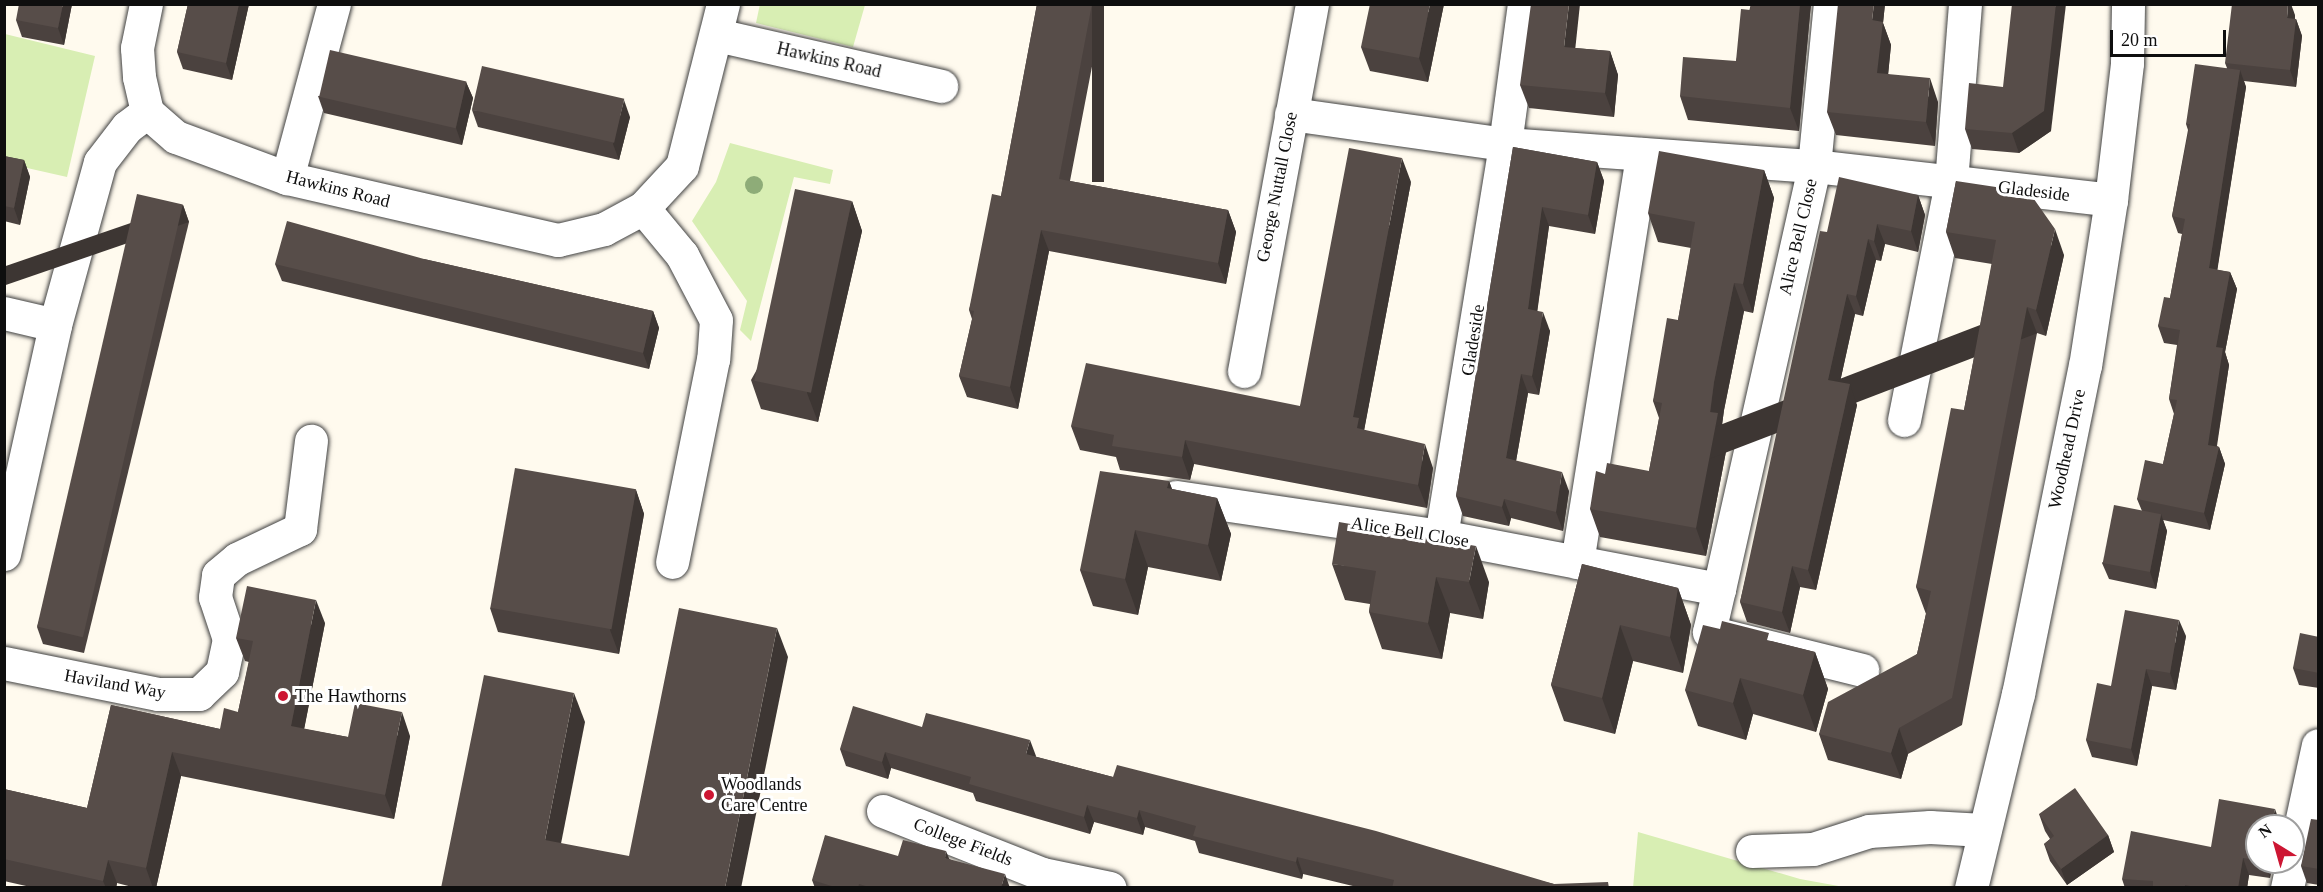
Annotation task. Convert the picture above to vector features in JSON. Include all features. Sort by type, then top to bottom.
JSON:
[{"type":"street","points":[[4,554],[55,325],[100,162],[127,127],[147,112],[139,77],[137,48],[146,4]]},
{"type":"street","points":[[287,178],[334,4]]},
{"type":"street","name":"George Nuttall Close","points":[[1244,370],[1312,4]]},
{"type":"street","name":"Gladeside","points":[[1441,536],[1505,144],[1524,4]]},
{"type":"street","points":[[1814,166],[1830,4]]},
{"type":"street","points":[[1904,420],[1951,182],[1965,4]]},
{"type":"street","name":"Woodhead Drive","points":[[1971,888],[1983,830],[2018,694],[2085,366],[2110,200],[2127,63],[2128,4]]},
{"type":"street","name":"Hawkins Road","points":[[147,112],[176,137],[287,178],[558,240],[604,229],[643,208],[682,166],[720,20],[941,86]]},
{"type":"street","name":"Gladeside","points":[[1291,114],[1505,144],[1814,166],[2110,200]]},
{"type":"street","points":[[1577,562],[1642,154]]},
{"type":"street","name":"Alice Bell Close","points":[[1814,166],[1709,632],[1862,670]]},
{"type":"street","points":[[643,208],[682,255],[716,320],[713,359],[672,562]]},
{"type":"street","points":[[4,313],[55,325]]},
{"type":"street","name":"Haviland Way","points":[[4,663],[158,694],[199,694],[222,672],[229,639],[215,597],[218,575],[237,559],[300,529],[311,441]]},
{"type":"street","name":"Alice Bell Close","points":[[1147,493],[1441,536],[1719,589]]},
{"type":"street","points":[[2288,888],[2319,745]]},
{"type":"street","name":"College Fields","points":[[883,811],[1040,881],[1110,888]]},
{"type":"street","points":[[1752,851],[1813,849],[1869,831],[1930,827],[1983,830]]},
{"type":"green space","points":[[760,4],[865,5],[853,47],[756,23]]},
{"type":"green space","points":[[5,34],[95,56],[67,177],[5,163]]},
{"type":"green space","points":[[730,143],[833,170],[830,184],[794,177],[751,341],[740,330],[747,301],[692,221],[716,182]]},
{"type":"green space","points":[[1638,832],[1800,879],[1844,887],[1633,888]]},
{"type":"building","points":[[19,4],[63,4],[58,28],[16,20]]},
{"type":"building","points":[[188,4],[239,4],[226,63],[177,52]]},
{"type":"building","points":[[1037,4],[1092,4],[1059,179],[1228,210],[1218,263],[1041,230],[1010,387],[959,376],[974,311],[969,310],[992,194],[1001,196]]},
{"type":"building","points":[[1370,4],[1430,4],[1419,58],[1361,47]]},
{"type":"building","points":[[1531,4],[1569,4],[1564,47],[1610,51],[1605,93],[1520,85]]},
{"type":"building","points":[[1751,4],[1800,4],[1790,108],[1680,96],[1683,57],[1736,61],[1741,9],[1750,10]]},
{"type":"building","points":[[1838,4],[1874,4],[1872,20],[1883,22],[1877,73],[1930,78],[1926,122],[1827,112]]},
{"type":"building","points":[[2012,4],[2056,4],[2044,111],[2012,133],[1965,129],[1969,83],[2003,87]]},
{"type":"building","points":[[2232,4],[2288,4],[2287,18],[2296,19],[2290,70],[2225,63]]},
{"type":"building","points":[[330,50],[466,81],[456,128],[319,97]]},
{"type":"building","points":[[2195,64],[2240,70],[2209,268],[2230,272],[2216,347],[2223,348],[2208,445],[2219,447],[2204,513],[2137,499],[2145,460],[2163,464],[2177,400],[2169,399],[2180,330],[2158,326],[2164,297],[2170,298],[2185,219],[2172,216],[2190,124],[2186,124]]},
{"type":"building","points":[[482,66],[624,99],[614,143],[472,110]]},
{"type":"building","points":[[1513,147],[1597,162],[1588,215],[1542,207],[1528,309],[1543,312],[1532,376],[1521,374],[1506,458],[1562,472],[1556,512],[1504,499],[1502,507],[1456,496]]},
{"type":"building","points":[[1349,148],[1402,158],[1353,417],[1359,418],[1357,428],[1425,444],[1418,485],[1185,440],[1182,457],[1112,446],[1114,435],[1071,426],[1086,363],[1300,406]]},
{"type":"building","points":[[1659,151],[1764,170],[1743,284],[1734,283],[1714,382],[1710,412],[1718,413],[1696,528],[1590,509],[1596,471],[1605,474],[1607,463],[1649,471],[1662,403],[1653,401],[1667,318],[1678,320],[1695,222],[1648,213]]},
{"type":"building","points":[[4,156],[24,160],[14,208],[4,206]]},
{"type":"building","points":[[1839,177],[1918,195],[1911,231],[1877,224],[1874,241],[1868,239],[1856,296],[1847,294],[1828,380],[1850,384],[1808,570],[1792,566],[1782,612],[1740,602],[1820,231],[1827,232]]},
{"type":"building","points":[[1956,181],[2029,192],[2055,229],[2036,310],[2027,307],[1952,698],[1899,728],[1891,753],[1819,734],[1828,702],[1917,654],[1931,591],[1916,587],[1951,408],[1964,410],[1996,240],[1946,232]]},
{"type":"building","points":[[795,189],[852,201],[811,393],[754,381]]},
{"type":"building","points":[[137,194],[183,205],[83,637],[37,627]]},
{"type":"building","points":[[287,221],[424,259],[653,311],[643,353],[275,264]]},
{"type":"building","points":[[515,468],[636,489],[611,629],[490,608]]},
{"type":"building","points":[[1100,471],[1169,481],[1167,488],[1217,498],[1208,545],[1135,530],[1125,579],[1080,570]]},
{"type":"building","points":[[2114,505],[2161,514],[2150,572],[2103,563]]},
{"type":"building","points":[[1339,522],[1476,546],[1469,582],[1436,577],[1428,623],[1369,612],[1376,571],[1332,564]]},
{"type":"building","points":[[1582,564],[1678,588],[1670,637],[1620,625],[1602,698],[1551,685]]},
{"type":"building","points":[[247,586],[316,600],[291,726],[348,737],[355,703],[402,712],[385,795],[172,752],[146,868],[108,860],[103,881],[4,859],[4,789],[87,808],[111,705],[220,729],[224,708],[238,712],[253,641],[236,638]]},
{"type":"building","name":"Woodlands Care Centre","points":[[679,608],[777,628],[725,888],[441,888],[484,675],[574,693],[545,840],[629,856]]},
{"type":"building","points":[[2125,610],[2179,620],[2170,673],[2146,669],[2131,749],[2086,740],[2097,683],[2111,686]]},
{"type":"building","points":[[1722,621],[1769,633],[1767,640],[1815,652],[1803,695],[1740,678],[1733,703],[1685,690],[1703,625],[1720,629]]},
{"type":"building","points":[[2300,633],[2319,637],[2319,673],[2293,668]]},
{"type":"building","points":[[853,706],[922,727],[926,713],[1030,740],[1026,754],[1113,777],[1117,765],[1376,831],[1554,884],[1608,882],[1609,888],[1392,888],[1394,880],[1297,857],[1296,862],[1193,836],[1196,826],[1139,810],[1137,818],[1087,805],[1084,817],[969,784],[971,777],[885,752],[882,762],[840,749]]},
{"type":"building","points":[[2075,788],[2108,835],[2061,869],[2044,844],[2054,836],[2039,814]]},
{"type":"building","points":[[2219,799],[2275,809],[2274,814],[2245,814],[2245,858],[2243,858],[2238,888],[2200,888],[2185,885],[2185,888],[2153,888],[2153,881],[2122,879],[2131,831],[2211,847]]},
{"type":"building","points":[[2311,819],[2319,820],[2319,869],[2305,867],[2305,847]]},
{"type":"building","points":[[825,835],[898,856],[903,840],[946,851],[945,858],[1005,874],[1001,888],[872,888],[859,884],[858,888],[838,888],[812,880]]},
{"type":"place","name":"The Hawthorns","points":[[283,696]]},
{"type":"place","name":"Woodlands Care Centre","points":[[709,795]]}]
